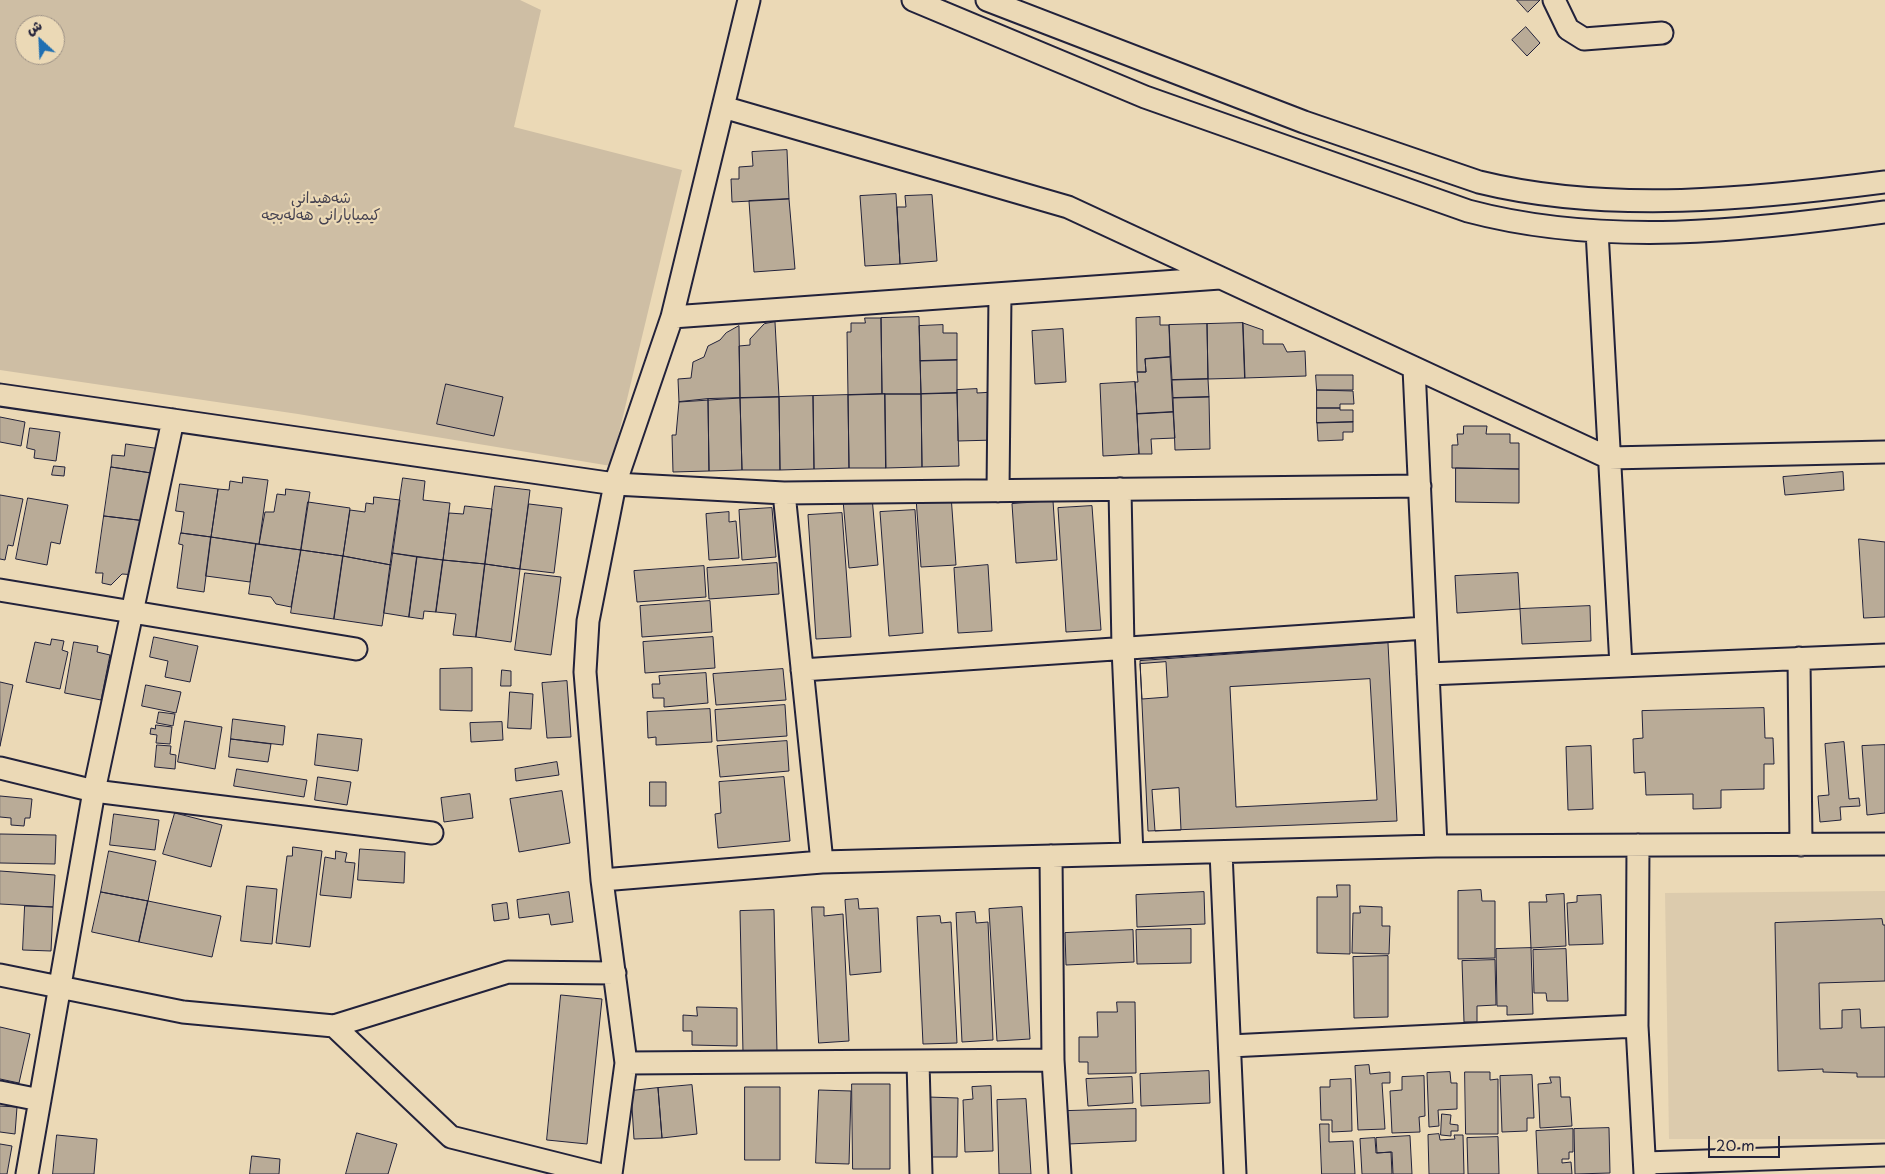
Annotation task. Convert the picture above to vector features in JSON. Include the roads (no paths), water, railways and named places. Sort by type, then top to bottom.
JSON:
[{"type":"street","points":[[611,1174],[626,1063],[602,880],[585,680],[585,646],[588,621],[615,484],[672,317],[749,0]]},
{"type":"street","points":[[913,0],[1145,97],[1454,206],[1514,223],[1551,228],[1647,232],[1758,226],[1885,212]]},
{"type":"street","points":[[987,0],[1304,122],[1479,182],[1541,194],[1613,200],[1756,195],[1885,182]]},
{"type":"street","points":[[1554,0],[1568,29],[1584,39],[1662,33]]},
{"type":"street","points":[[723,107],[1068,207],[1609,458],[1885,452]]},
{"type":"street","points":[[1756,195],[1758,226]]},
{"type":"street","points":[[1596,231],[1621,666]]},
{"type":"street","points":[[672,317],[1223,278]]},
{"type":"street","points":[[998,490],[1000,294]]},
{"type":"street","points":[[1414,368],[1436,846]]},
{"type":"street","points":[[0,395],[615,484],[784,493],[1420,486]]},
{"type":"street","points":[[27,1174],[94,791],[173,420]]},
{"type":"street","points":[[1120,489],[1123,648],[1132,854]]},
{"type":"street","points":[[784,493],[822,862]]},
{"type":"street","points":[[0,590],[356,649]]},
{"type":"street","points":[[802,670],[1426,628]]},
{"type":"street","points":[[1428,674],[1885,655]]},
{"type":"street","points":[[1800,658],[1801,845]]},
{"type":"street","points":[[0,768],[94,791],[432,833]]},
{"type":"street","points":[[602,880],[822,862],[1436,846],[1885,844]]},
{"type":"street","points":[[1638,846],[1637,1026],[1645,1168],[1885,1156]]},
{"type":"street","points":[[1221,852],[1235,1174]]},
{"type":"street","points":[[1051,856],[1053,1060],[1060,1174]]},
{"type":"street","points":[[0,975],[183,1012],[334,1026],[508,972],[615,973]]},
{"type":"street","points":[[334,1026],[451,1137],[598,1174]]},
{"type":"street","points":[[1230,1046],[1637,1026]]},
{"type":"street","points":[[626,1063],[1053,1060]]},
{"type":"street","points":[[918,1062],[921,1174]]},
{"type":"street","points":[[0,1092],[40,1100]]},
{"type":"park label","name":"شەھیدانی کیمیابارانی ھەلەبجە","points":[[321,208]]}]
